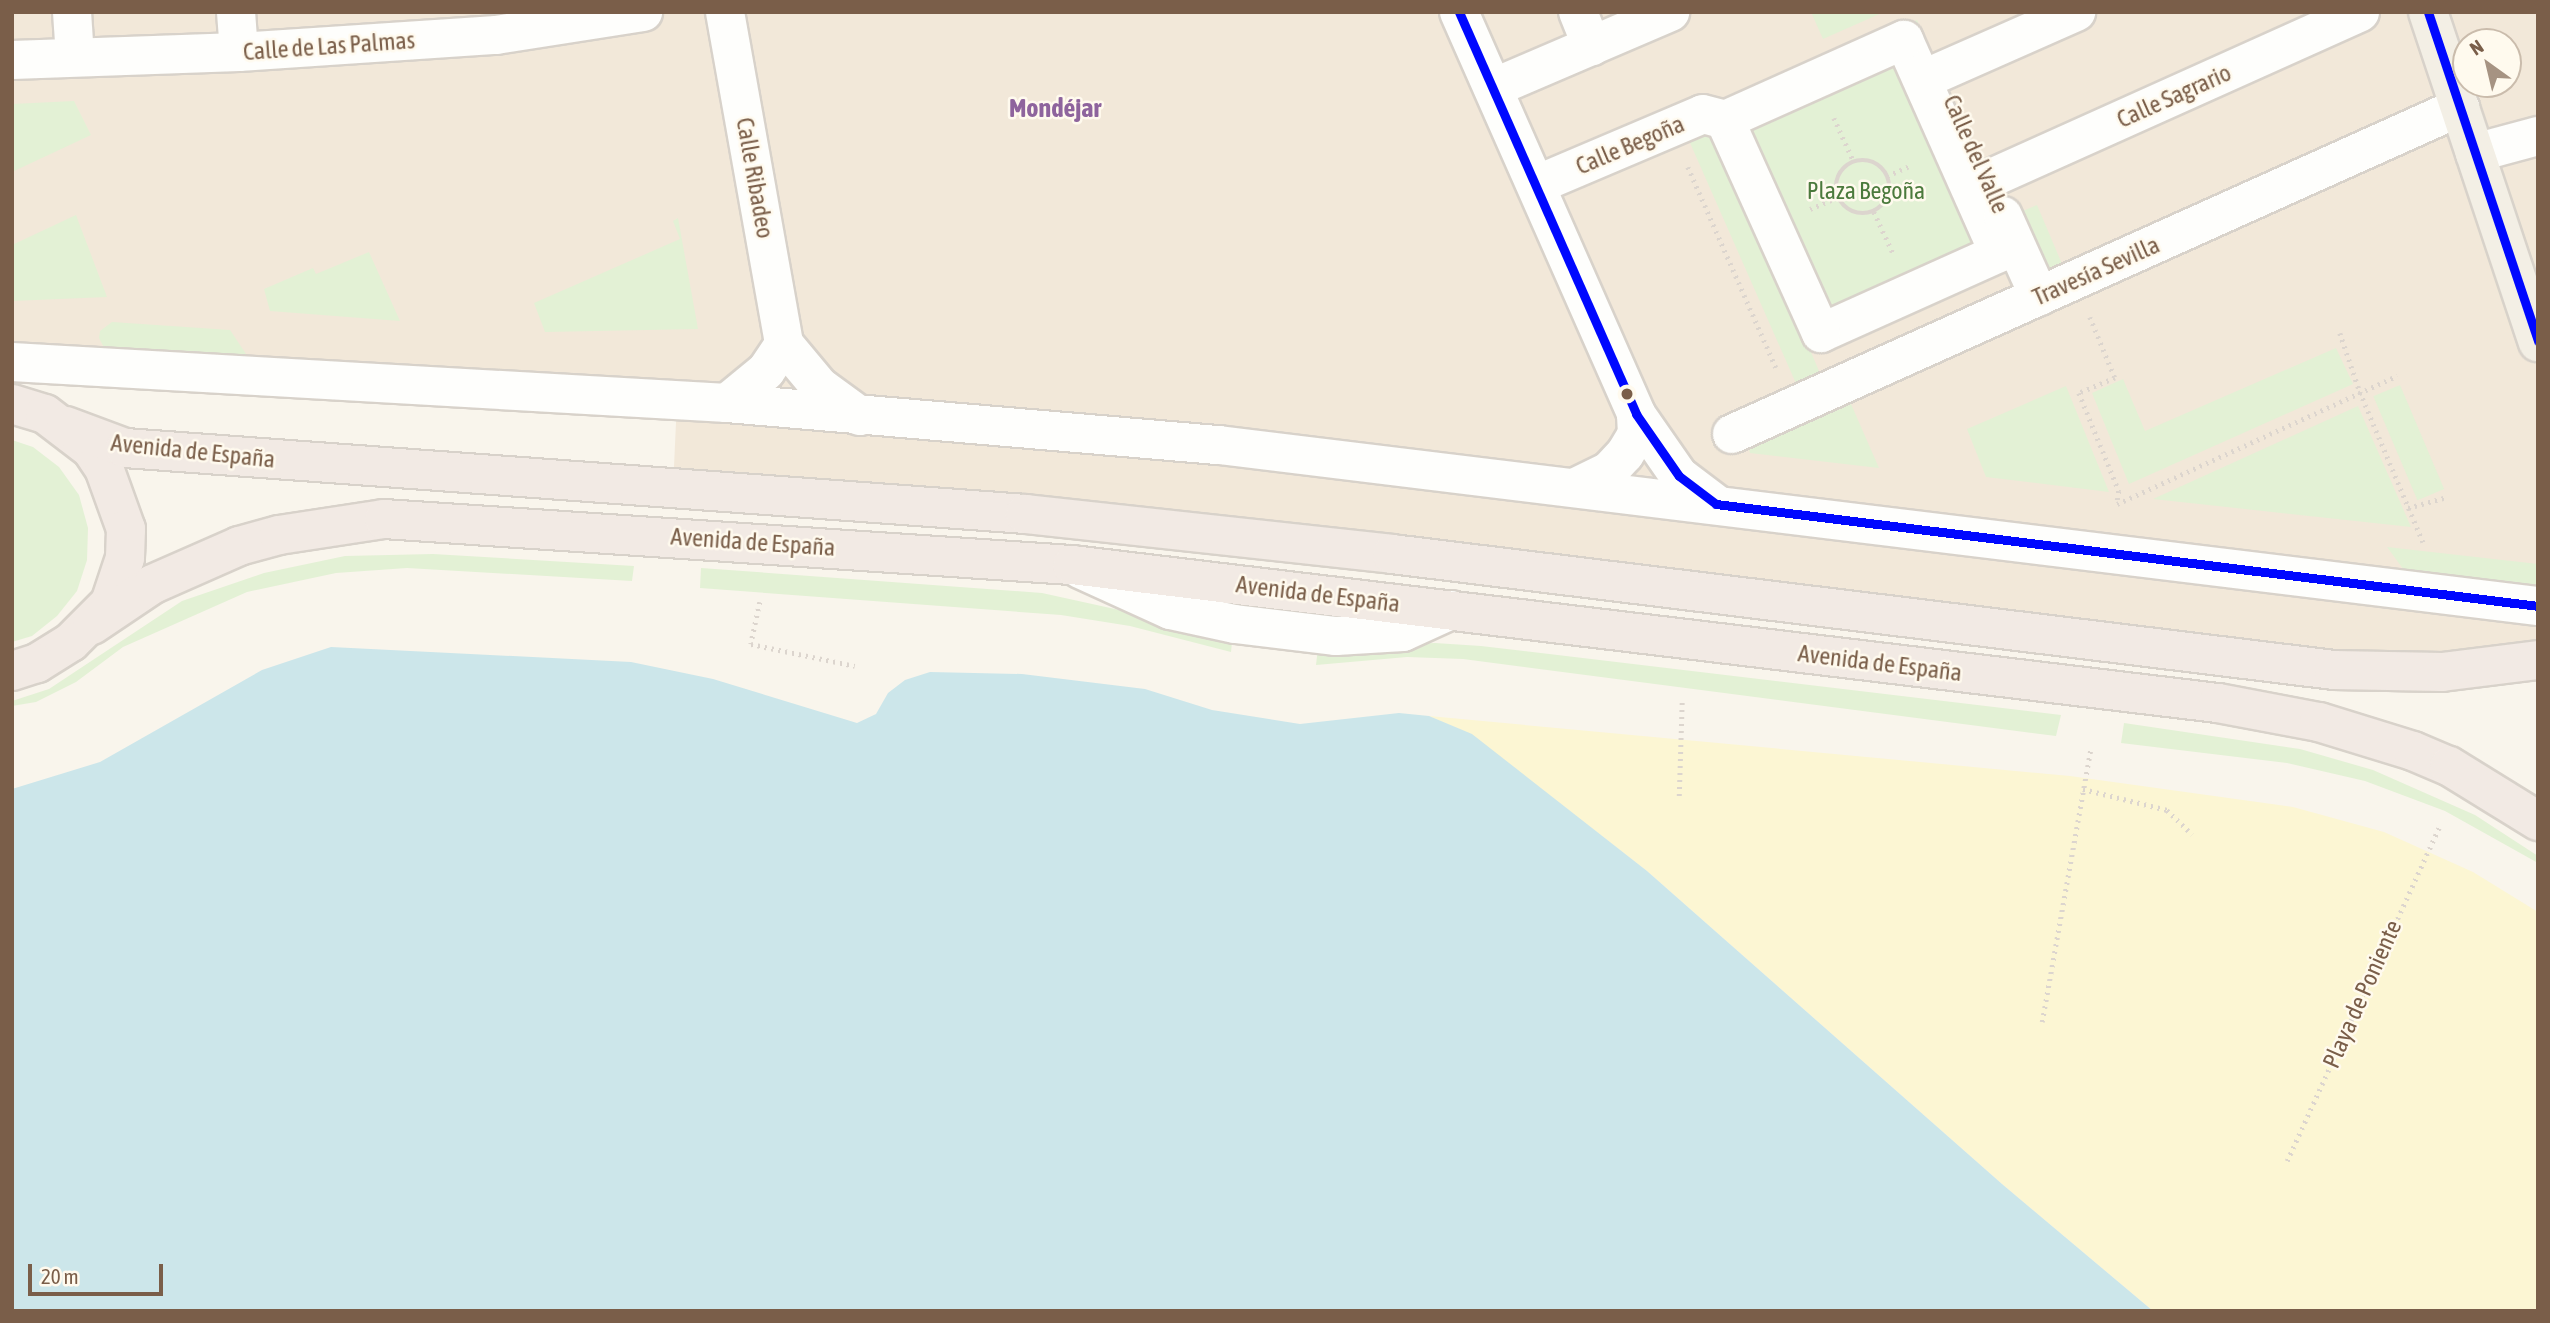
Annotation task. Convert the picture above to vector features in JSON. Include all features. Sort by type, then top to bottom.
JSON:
[{"type":"highway","name":"Avenida de España","points":[[12,404],[45,414],[66,426],[125,448],[1025,514],[1458,561],[2334,670],[2442,672],[2538,660]]},
{"type":"highway","points":[[66,426],[104,468],[126,529],[125,558],[113,594],[92,625]]},
{"type":"highway","name":"Avenida de España","points":[[12,671],[37,663],[153,584],[239,547],[291,533],[384,520],[1072,565],[2268,712],[2319,722],[2425,756],[2498,793],[2538,821]]},
{"type":"main road","points":[[2428,12],[2475,153],[2530,292],[2538,342]]},
{"type":"street","points":[[72,12],[75,57]]},
{"type":"street","points":[[236,12],[239,52]]},
{"type":"street","name":"Calle de Las Palmas","points":[[12,60],[239,52],[399,27],[552,21],[643,12]]},
{"type":"street","name":"Calle Ribadeo","points":[[725,12],[784,344]]},
{"type":"street","points":[[1459,12],[1636,414],[1679,476],[1716,504]]},
{"type":"street","points":[[1493,88],[1585,29],[1670,12]]},
{"type":"street","points":[[1940,72],[2076,12]]},
{"type":"street","name":"Calle Sagrario","points":[[1987,180],[2360,12]]},
{"type":"street","points":[[1821,333],[2010,254],[1911,24],[1725,120],[1821,333],[1816,346],[1834,388]]},
{"type":"street","name":"Calle del Valle","points":[[1911,24],[1940,72],[1987,180],[2010,254],[2039,296]]},
{"type":"street","name":"Travesía Sevilla","points":[[1732,434],[2460,107]]},
{"type":"street","name":"Calle Begoña","points":[[1536,185],[1703,114],[1725,120]]},
{"type":"street","points":[[2475,153],[2538,136]]},
{"type":"street","points":[[12,338],[52,344],[104,367]]},
{"type":"street","points":[[727,403],[766,371],[784,344],[819,386],[860,416]]},
{"type":"street","points":[[12,362],[727,403],[1219,445],[2538,606]]},
{"type":"street","points":[[1576,487],[1609,471],[1625,454],[1637,435],[1636,414]]},
{"type":"path","points":[[1671,127],[1793,407]]},
{"type":"path","points":[[1859,160],[1879,165],[1890,187],[1882,206],[1867,214],[1845,207],[1836,192],[1842,170],[1859,160]]},
{"type":"path","points":[[2075,281],[2115,378],[2080,393],[2119,491],[2117,504],[2397,376]]},
{"type":"path","points":[[2340,333],[2360,392],[2423,542]]},
{"type":"path","points":[[2408,508],[2447,497]]},
{"type":"path","points":[[760,602],[751,644],[855,666]]},
{"type":"path","points":[[1679,796],[1682,700]]},
{"type":"path","points":[[2042,1022],[2091,748]]},
{"type":"path","points":[[2083,789],[2167,810],[2192,834]]},
{"type":"path","name":"Playa de Poniente","points":[[2287,1161],[2439,827]]},
{"type":"shaded area","points":[[12,12],[2538,12],[2538,660],[2442,672],[673,488],[677,401],[12,362]]},
{"type":"green space","points":[[1811,12],[1884,12],[1823,39]]},
{"type":"green space","name":"Plaza Begoña","points":[[1917,20],[2021,255],[1810,350],[1822,378],[1798,388],[1687,136],[1703,114]]},
{"type":"green space","points":[[74,101],[91,135],[12,172],[12,104]]},
{"type":"green space","points":[[2037,205],[2065,270],[2044,279],[2017,214]]},
{"type":"green space","points":[[76,215],[107,297],[12,301],[12,245]]},
{"type":"green space","points":[[678,218],[698,329],[545,332],[534,303],[680,239],[673,221]]},
{"type":"green space","points":[[369,252],[400,321],[270,311],[264,289],[313,268],[316,274]]},
{"type":"green space","points":[[112,322],[230,330],[246,354],[243,358],[108,355],[99,338],[100,331]]},
{"type":"green space","points":[[2336,348],[2353,384],[2129,484],[2092,393],[2123,379],[2145,431]]},
{"type":"green space","points":[[2400,385],[2444,489],[2417,500],[2373,396]]},
{"type":"green space","points":[[2066,386],[2109,492],[1986,477],[1967,429]]},
{"type":"green space","points":[[1851,404],[1879,468],[1750,453],[1749,449]]},
{"type":"green space","points":[[2358,406],[2411,527],[2153,499]]},
{"type":"green space","points":[[12,440],[33,447],[59,467],[79,495],[88,528],[87,560],[77,591],[57,616],[32,636],[12,642]]},
{"type":"green space","points":[[2387,547],[2538,564],[2538,592],[2412,581]]},
{"type":"green space","points":[[433,554],[634,566],[632,581],[407,568],[336,573],[247,592],[123,647],[76,682],[36,702],[12,706],[12,701],[49,689],[182,601],[264,573],[345,556]]},
{"type":"green space","points":[[701,568],[1042,593],[1165,620],[1232,642],[1231,652],[1130,626],[1061,615],[700,588]]},
{"type":"green space","points":[[1435,643],[1481,646],[2061,715],[2056,736],[1463,659],[1407,657],[1316,665],[1318,648]]},
{"type":"green space","points":[[2124,723],[2300,749],[2373,770],[2475,815],[2538,856],[2538,863],[2445,811],[2365,781],[2287,763],[2121,743]]},
{"type":"sand","points":[[1429,716],[2070,776],[2293,807],[2384,832],[2473,872],[2538,912],[2538,1311],[2153,1311],[2002,1184],[1647,871],[1472,735]]},
{"type":"water","points":[[331,647],[631,662],[713,679],[857,723],[876,714],[888,693],[905,680],[930,672],[1022,674],[1145,689],[1212,710],[1300,724],[1399,713],[1429,716],[1472,734],[1647,871],[2002,1184],[2153,1311],[12,1311],[12,789],[100,762],[262,670]]},
{"type":"transit line","points":[[1459,12],[1636,414],[1679,476],[1716,504],[2538,606]]},
{"type":"transit line","points":[[2428,12],[2538,341]]},
{"type":"district","name":"Mondéjar","points":[[1055,109]]}]
